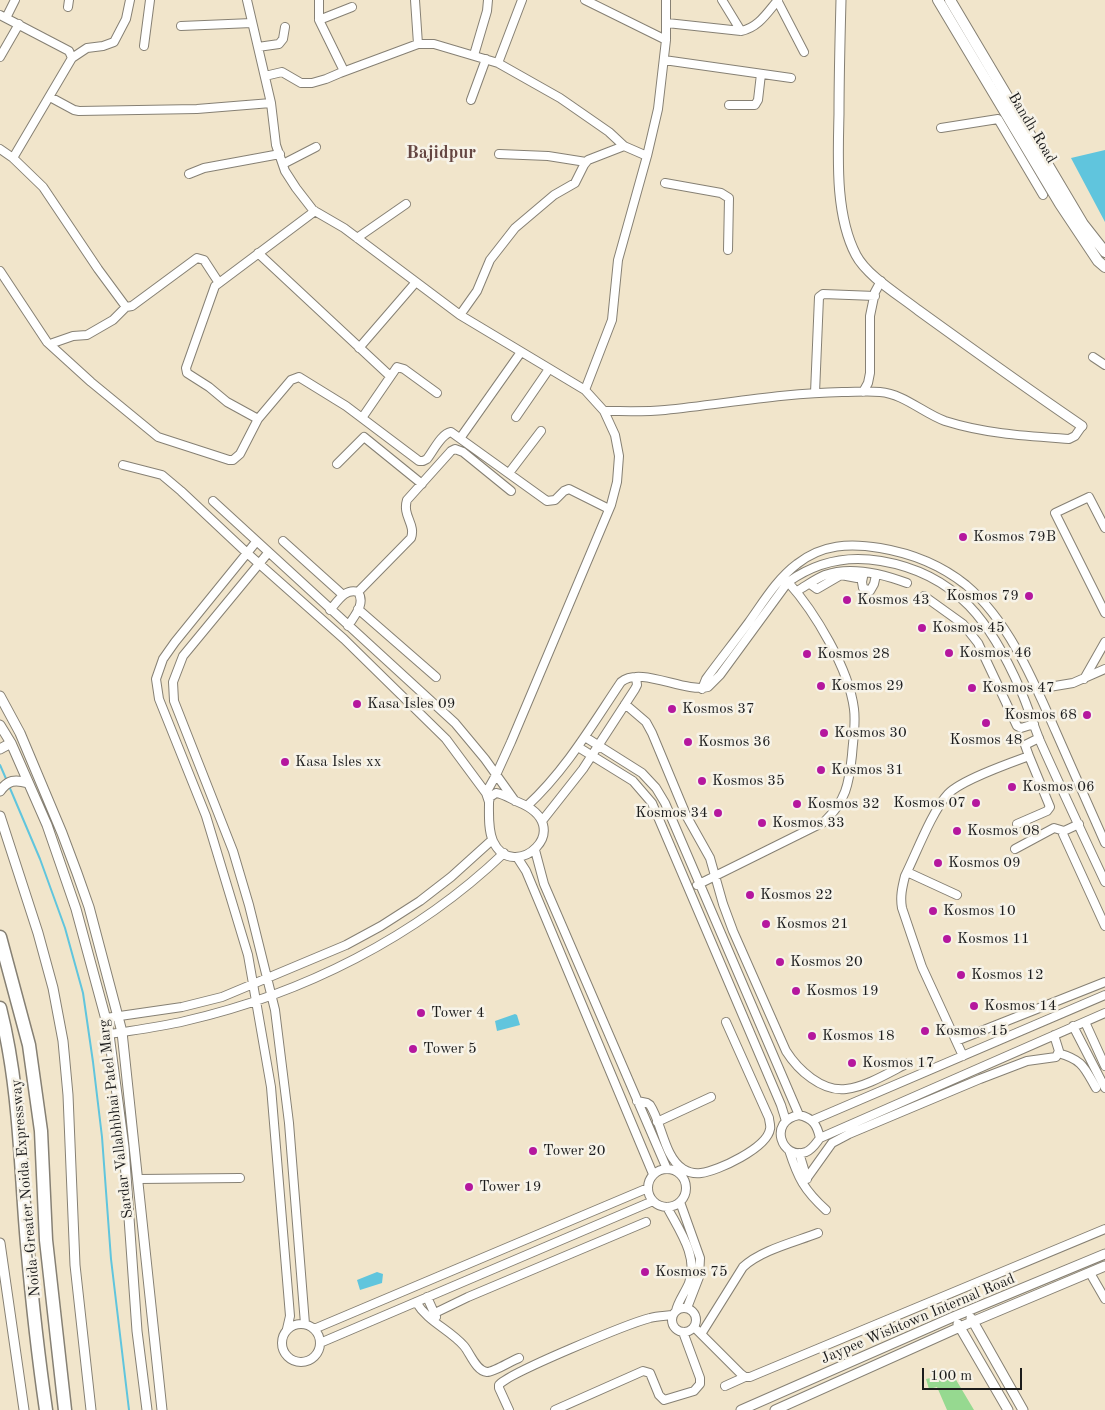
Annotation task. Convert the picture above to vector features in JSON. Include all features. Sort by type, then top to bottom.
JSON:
[{"type":"highway","name":"Noida-Greater Noida Expressway","points":[[0,937],[29,1045],[41,1131],[46,1240],[65,1410]]},
{"type":"highway","name":"Noida-Greater Noida Expressway","points":[[0,1008],[9,1044],[20,1132],[27,1245],[46,1410]]},
{"type":"main road","name":"Bandh Road","points":[[938,0],[1060,204],[1098,261],[1105,267]]},
{"type":"main road","name":"Bandh Road","points":[[950,0],[1083,224],[1105,252]]},
{"type":"street","points":[[15,0],[3,16],[69,51],[72,58]]},
{"type":"street","points":[[13,158],[72,58],[87,48],[103,46],[114,42],[126,19],[130,0]]},
{"type":"street","points":[[144,46],[150,0]]},
{"type":"street","points":[[247,0],[271,103],[276,145],[294,186],[315,211],[357,238],[460,315],[585,390],[604,411],[615,435],[619,456],[617,482],[609,509],[581,579],[496,775],[486,793]]},
{"type":"street","points":[[319,0],[319,20],[344,71]]},
{"type":"street","points":[[415,0],[418,44]]},
{"type":"street","points":[[474,55],[487,11],[488,0]]},
{"type":"street","points":[[498,63],[522,0]]},
{"type":"street","points":[[585,0],[666,40]]},
{"type":"street","points":[[585,390],[612,320],[618,260],[658,109],[666,40],[666,0]]},
{"type":"street","points":[[722,0],[741,30]]},
{"type":"street","points":[[667,23],[741,30],[750,29],[757,24],[777,0],[804,52]]},
{"type":"street","points":[[604,411],[666,410],[815,393],[863,392],[890,393],[928,414],[946,421],[1017,436],[1069,439],[1075,436],[1082,426],[983,358],[880,281],[856,257],[846,229],[841,198],[838,154],[841,0]]},
{"type":"street","points":[[319,20],[352,7]]},
{"type":"street","points":[[180,26],[252,23]]},
{"type":"street","points":[[0,57],[20,24]]},
{"type":"street","points":[[258,47],[280,44],[285,27]]},
{"type":"street","points":[[265,76],[282,72],[304,84],[326,79],[418,44],[434,44],[498,63],[560,98],[609,132],[624,146],[647,156]]},
{"type":"street","points":[[471,100],[486,59]]},
{"type":"street","points":[[664,60],[791,78]]},
{"type":"street","points":[[729,105],[754,105],[758,100],[761,74]]},
{"type":"street","points":[[50,97],[79,111],[197,109],[271,103]]},
{"type":"street","points":[[941,128],[998,119],[1043,195]]},
{"type":"street","points":[[460,315],[477,291],[490,260],[498,248],[526,218],[554,195],[575,183],[586,162],[593,156],[624,146]]},
{"type":"street","points":[[283,164],[316,147]]},
{"type":"street","points":[[0,149],[13,158],[43,187],[126,307]]},
{"type":"street","points":[[188,174],[204,168],[280,154]]},
{"type":"street","points":[[499,154],[548,156],[586,162]]},
{"type":"street","points":[[665,183],[721,193],[730,198],[728,250]]},
{"type":"street","points":[[357,238],[406,204]]},
{"type":"street","points":[[258,419],[227,402],[186,371],[214,289],[219,283],[315,211]]},
{"type":"street","points":[[258,253],[390,376]]},
{"type":"street","points":[[50,344],[73,336],[87,335],[113,320],[126,307],[132,306],[197,258],[204,260],[219,283]]},
{"type":"street","points":[[0,271],[50,344],[90,382],[158,437],[233,460],[240,454],[258,419],[291,380],[299,377],[346,406],[419,461],[428,459],[448,432],[456,434],[547,501],[555,500],[564,491],[569,489],[609,509]]},
{"type":"street","points":[[863,392],[870,378],[870,316],[880,281]]},
{"type":"street","points":[[359,348],[416,282]]},
{"type":"street","points":[[815,393],[819,297],[823,294],[875,296]]},
{"type":"street","points":[[461,438],[521,352]]},
{"type":"street","points":[[1093,357],[1105,365]]},
{"type":"street","points":[[362,418],[394,370],[400,367],[437,393]]},
{"type":"street","points":[[516,417],[549,369]]},
{"type":"street","points":[[509,473],[541,431]]},
{"type":"street","points":[[336,464],[364,437],[422,484]]},
{"type":"street","points":[[330,610],[343,595],[349,592],[358,592],[411,538],[413,533],[406,514],[407,500],[451,451],[463,452],[511,491]]},
{"type":"street","points":[[123,465],[162,475],[182,490],[247,553],[344,639],[446,739],[486,793],[489,802],[492,840],[498,849],[516,857],[527,855],[536,850],[544,831],[542,821],[536,812],[527,806],[496,793],[490,797],[489,802]]},
{"type":"street","points":[[1105,528],[1089,497],[1054,513],[1105,614]]},
{"type":"street","points":[[213,501],[455,723],[515,801]]},
{"type":"street","points":[[283,541],[343,595]]},
{"type":"street","points":[[256,542],[171,648],[163,659],[156,679],[159,699],[206,816],[248,955],[271,1087],[290,1316],[287,1329],[283,1335],[283,1350],[287,1356],[301,1362],[314,1356],[320,1343],[314,1329],[305,1324],[293,1325],[287,1329]]},
{"type":"street","points":[[702,688],[778,582],[811,555],[824,549],[843,545],[861,545],[896,551],[923,560],[966,585],[985,604],[1002,626],[1037,689],[1105,843]]},
{"type":"street","points":[[268,553],[183,656],[173,682],[174,700],[237,863],[272,995],[289,1123],[305,1324]]},
{"type":"street","points":[[527,806],[539,795],[578,747],[621,682],[626,678],[636,677],[702,688],[711,686],[788,582],[802,572],[828,562],[847,558],[868,558],[894,563],[933,577],[953,591],[974,611],[989,630],[1021,691],[1039,738],[1105,882]]},
{"type":"street","points":[[860,575],[863,588],[870,591],[876,574]]},
{"type":"street","points":[[797,592],[810,584],[817,589],[841,575],[876,574],[907,583]]},
{"type":"street","points":[[688,889],[824,822],[836,811],[846,793],[850,779],[854,726],[854,709],[850,689],[824,632],[788,582]]},
{"type":"street","points":[[348,626],[362,601],[358,592]]},
{"type":"street","points":[[924,596],[963,624],[978,643],[1017,726],[1021,728],[1034,724]]},
{"type":"street","points":[[358,610],[436,677]]},
{"type":"street","points":[[989,630],[1002,626]]},
{"type":"street","points":[[1084,679],[1105,642]]},
{"type":"street","points":[[1095,659],[1105,660]]},
{"type":"street","points":[[1037,689],[1066,685],[1105,669]]},
{"type":"street","points":[[542,821],[592,756],[637,685],[636,677]]},
{"type":"street","name":"Sardar Vallabhbhai Patel Marg","points":[[0,696],[20,733],[68,849],[89,907],[119,1016],[162,1410]]},
{"type":"street","points":[[625,704],[649,727],[687,816],[710,858],[733,931],[786,1051],[794,1063],[812,1079],[830,1087],[846,1089],[857,1087],[908,1063]]},
{"type":"street","name":"Sardar Vallabhbhai Patel Marg","points":[[0,725],[47,825],[76,908],[110,1034],[124,1147],[136,1331],[147,1410]]},
{"type":"street","points":[[584,737],[642,773],[656,788],[665,802],[799,1115]]},
{"type":"street","points":[[1017,824],[1047,811],[1050,807],[1025,745],[1039,738]]},
{"type":"street","points":[[0,749],[6,739]]},
{"type":"street","points":[[578,747],[633,781],[652,803],[786,1120]]},
{"type":"street","points":[[963,1056],[922,967],[902,908],[902,889],[907,872],[940,803],[949,793],[971,780],[1029,756]]},
{"type":"street","points":[[3,788],[14,780],[28,783]]},
{"type":"street","points":[[0,816],[38,933],[53,988],[63,1041],[68,1095],[75,1265],[91,1410]]},
{"type":"street","points":[[1015,848],[1054,828],[1064,831],[1079,824]]},
{"type":"street","points":[[1064,831],[1063,834],[1105,926]]},
{"type":"street","points":[[106,1018],[182,1007],[222,997],[346,945],[381,926],[420,901],[451,877],[492,840]]},
{"type":"street","points":[[536,850],[544,884],[667,1169]]},
{"type":"street","points":[[110,1034],[183,1022],[256,1002],[347,964],[367,954],[464,889],[504,853]]},
{"type":"street","points":[[516,857],[526,871],[653,1174]]},
{"type":"street","points":[[220,865],[237,863]]},
{"type":"street","points":[[907,872],[957,895]]},
{"type":"street","points":[[705,896],[719,890]]},
{"type":"street","points":[[956,1042],[1105,982]]},
{"type":"street","points":[[813,1120],[1105,995]]},
{"type":"street","points":[[789,1150],[799,1153],[807,1152],[820,1138],[1105,1012]]},
{"type":"street","points":[[637,1100],[650,1105],[673,1159],[684,1170],[692,1173],[702,1173],[746,1156],[763,1142],[770,1130],[768,1118],[726,1022]]},
{"type":"street","points":[[1084,1022],[1105,1066]]},
{"type":"street","points":[[1074,1026],[1105,1088]]},
{"type":"street","points":[[1054,1035],[1058,1046],[1058,1054]]},
{"type":"street","points":[[806,1182],[832,1143],[843,1136],[980,1078],[1027,1061],[1056,1057],[1058,1054],[1073,1057],[1079,1062],[1096,1088]]},
{"type":"street","points":[[857,1087],[862,1099]]},
{"type":"street","points":[[657,1122],[711,1097]]},
{"type":"street","points":[[806,1182],[799,1179],[789,1150],[782,1141],[780,1134],[782,1127],[786,1120],[792,1116],[807,1116],[813,1120],[820,1138]]},
{"type":"street","points":[[799,1153],[806,1182],[812,1197],[826,1210]]},
{"type":"street","points":[[667,1169],[674,1170],[680,1174],[686,1188],[685,1195],[680,1202],[667,1207],[660,1206],[654,1202],[649,1195],[648,1188],[653,1174],[667,1169]]},
{"type":"street","points":[[138,1179],[240,1178]]},
{"type":"street","points":[[314,1329],[648,1188]]},
{"type":"street","points":[[320,1343],[654,1202]]},
{"type":"street","points":[[680,1202],[700,1258],[699,1277],[687,1308]]},
{"type":"street","points":[[555,1410],[643,1371],[650,1373],[659,1395],[664,1400],[694,1391],[700,1384],[700,1378],[683,1332],[673,1325],[677,1305],[689,1283],[692,1262],[687,1246],[667,1207]]},
{"type":"street","points":[[435,1313],[468,1297],[646,1222]]},
{"type":"street","points":[[725,1386],[1105,1229]]},
{"type":"street","points":[[683,1332],[690,1330],[703,1331],[743,1267],[749,1261],[818,1233]]},
{"type":"street","points":[[0,1242],[24,1410]]},
{"type":"street","name":"Jaypee Wishtown Internal Road","points":[[741,1410],[953,1317],[1105,1254]]},
{"type":"street","name":"Jaypee Wishtown Internal Road","points":[[775,1410],[960,1327],[1105,1266]]},
{"type":"street","points":[[1090,1272],[1105,1298]]},
{"type":"street","points":[[427,1297],[438,1324]]},
{"type":"street","points":[[416,1302],[427,1317],[464,1346],[478,1367],[484,1371],[490,1371],[519,1358]]},
{"type":"street","points":[[509,1410],[499,1388],[502,1382],[524,1370],[629,1325],[674,1313],[683,1308],[692,1310],[696,1315],[697,1330],[746,1378]]},
{"type":"street","points":[[967,1312],[1023,1410]]},
{"type":"street","points":[[953,1317],[1008,1410]]},
{"type":"green space","points":[[952,1373],[974,1410],[947,1410],[937,1387],[929,1389],[926,1379]]},
{"type":"water","points":[[1105,150],[1105,222],[1071,158]]},
{"type":"water","points":[[515,1014],[520,1025],[497,1031],[495,1021]]},
{"type":"water","points":[[377,1272],[383,1274],[382,1283],[360,1290],[357,1280]]},
{"type":"waterway","points":[[0,765],[7,781]]},
{"type":"waterway","points":[[9,786],[40,859],[65,928],[83,993],[102,1137],[111,1259],[129,1410]]},
{"type":"place","name":"Kosmos 79B","points":[[963,537]]},
{"type":"place","name":"Kosmos 79","points":[[1029,596]]},
{"type":"place","name":"Kosmos 43","points":[[847,600]]},
{"type":"place","name":"Kosmos 45","points":[[922,628]]},
{"type":"place","name":"Kosmos 46","points":[[949,653]]},
{"type":"place","name":"Kosmos 28","points":[[807,654]]},
{"type":"place","name":"Kosmos 29","points":[[821,686]]},
{"type":"place","name":"Kosmos 47","points":[[972,688]]},
{"type":"place","name":"Kasa Isles 09","points":[[357,704]]},
{"type":"place","name":"Kosmos 37","points":[[672,709]]},
{"type":"place","name":"Kosmos 68","points":[[1087,715]]},
{"type":"place","name":"Kosmos 48","points":[[986,723]]},
{"type":"place","name":"Kosmos 30","points":[[824,733]]},
{"type":"place","name":"Kosmos 36","points":[[688,742]]},
{"type":"place","name":"Kasa Isles xx","points":[[285,762]]},
{"type":"place","name":"Kosmos 31","points":[[821,770]]},
{"type":"place","name":"Kosmos 35","points":[[702,781]]},
{"type":"place","name":"Kosmos 06","points":[[1012,787]]},
{"type":"place","name":"Kosmos 07","points":[[976,803]]},
{"type":"place","name":"Kosmos 32","points":[[797,804]]},
{"type":"place","name":"Kosmos 34","points":[[718,813]]},
{"type":"place","name":"Kosmos 33","points":[[762,823]]},
{"type":"place","name":"Kosmos 08","points":[[957,831]]},
{"type":"place","name":"Kosmos 09","points":[[938,863]]},
{"type":"place","name":"Kosmos 22","points":[[750,895]]},
{"type":"place","name":"Kosmos 10","points":[[933,911]]},
{"type":"place","name":"Kosmos 21","points":[[766,924]]},
{"type":"place","name":"Kosmos 11","points":[[947,939]]},
{"type":"place","name":"Kosmos 20","points":[[780,962]]},
{"type":"place","name":"Kosmos 12","points":[[961,975]]},
{"type":"place","name":"Kosmos 19","points":[[796,991]]},
{"type":"place","name":"Kosmos 14","points":[[974,1006]]},
{"type":"place","name":"Tower 4","points":[[421,1013]]},
{"type":"place","name":"Kosmos 15","points":[[925,1031]]},
{"type":"place","name":"Kosmos 18","points":[[812,1036]]},
{"type":"place","name":"Tower 5","points":[[413,1049]]},
{"type":"place","name":"Kosmos 17","points":[[852,1063]]},
{"type":"place","name":"Tower 20","points":[[533,1151]]},
{"type":"place","name":"Tower 19","points":[[469,1187]]},
{"type":"place","name":"Kosmos 75","points":[[645,1272]]},
{"type":"district","name":"Bajidpur","points":[[441,153]]}]
